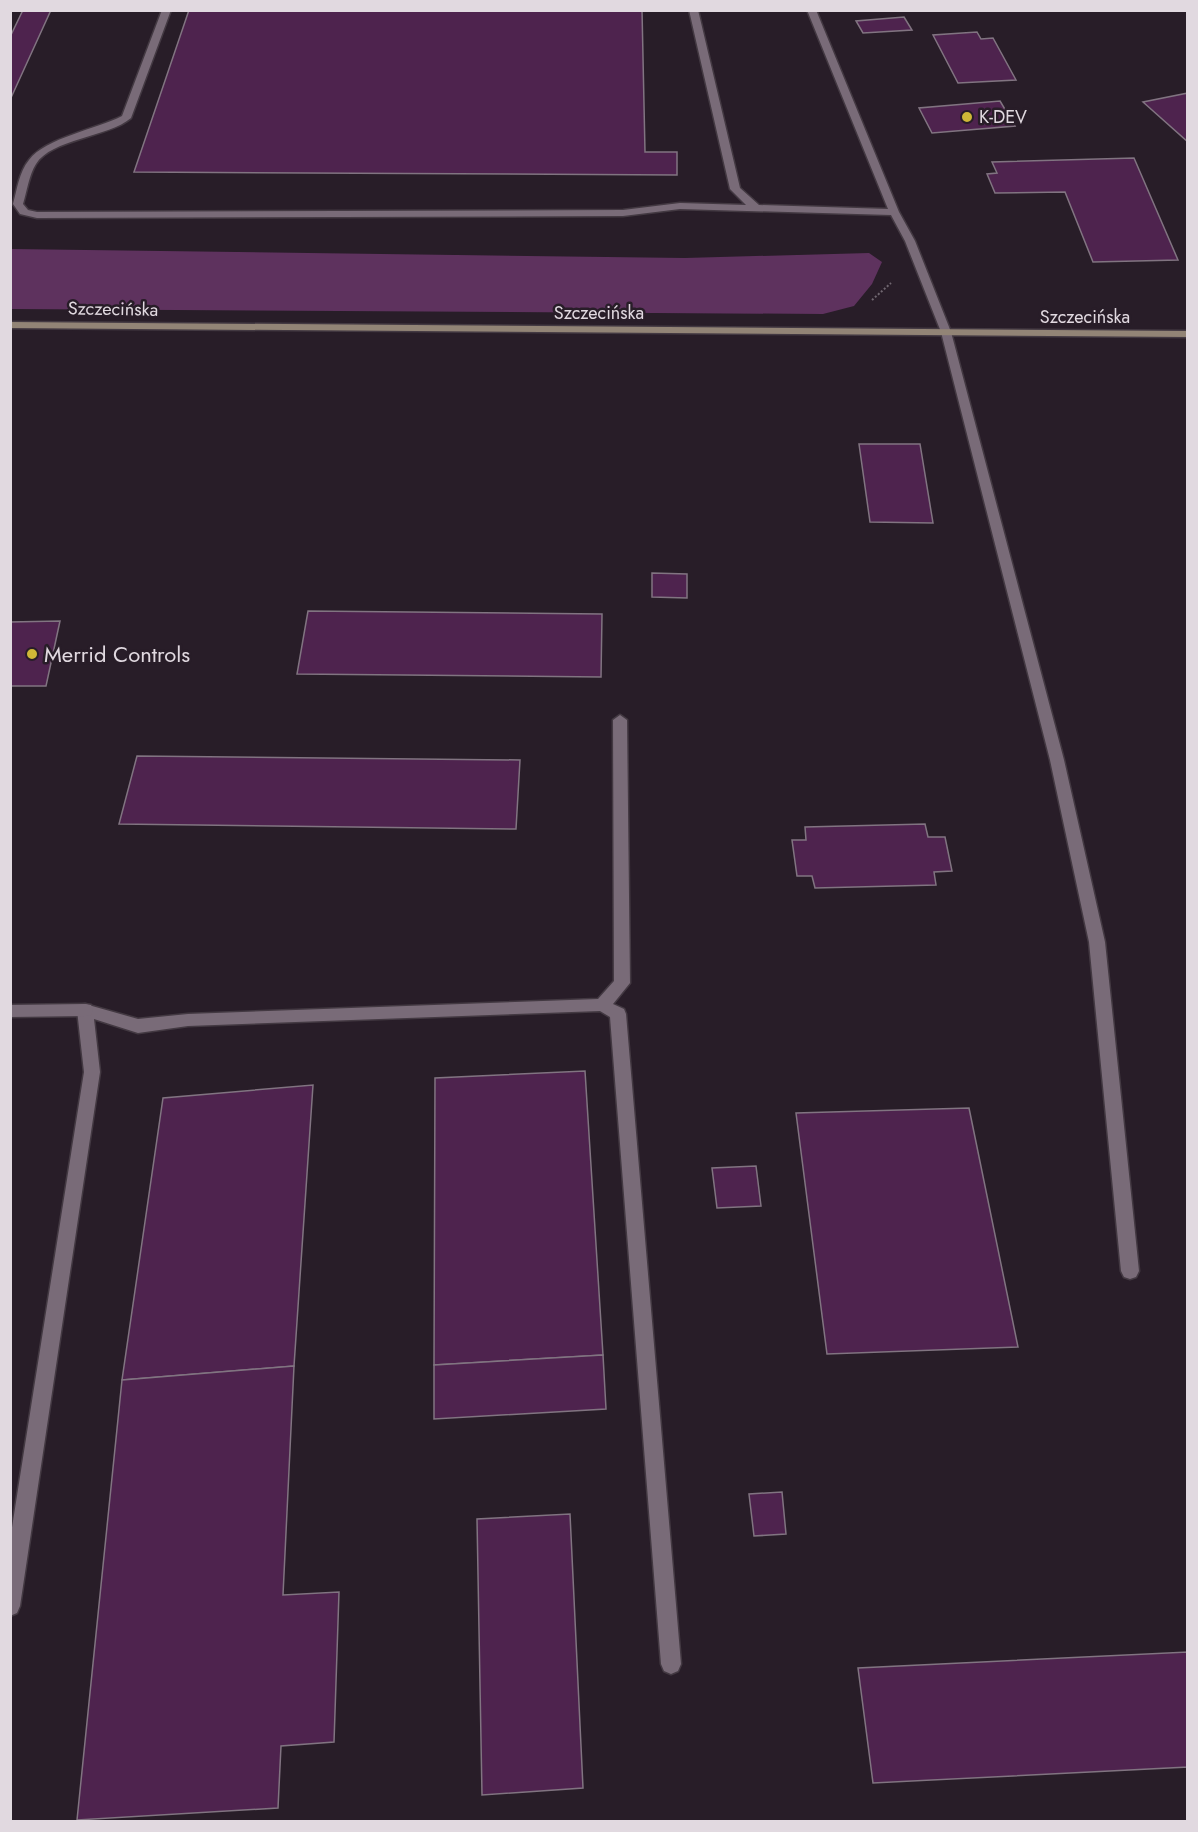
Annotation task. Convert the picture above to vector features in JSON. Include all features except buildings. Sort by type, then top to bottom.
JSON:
[{"type":"main road","name":"Szczecińska","points":[[10,325],[1188,334]]},
{"type":"street","points":[[167,10],[126,118],[112,126],[54,147],[33,160],[18,204],[24,212],[37,215],[624,213],[680,206],[894,212]]},
{"type":"street","points":[[693,10],[735,189],[757,209]]},
{"type":"street","points":[[810,10],[894,212],[910,241],[946,332],[1057,760],[1096,942],[1130,1271]]},
{"type":"street","points":[[602,1005],[622,983],[620,720]]},
{"type":"street","points":[[10,1011],[85,1010],[138,1026],[188,1020],[602,1005],[618,1014],[671,1664]]},
{"type":"street","points":[[10,1606],[92,1072],[85,1010]]},
{"type":"path","points":[[814,332],[839,322],[863,307],[890,284],[910,241]]},
{"type":"shaded area","points":[[11,249],[685,258],[869,253],[882,262],[872,284],[854,306],[823,314],[11,309]]},
{"type":"place","name":"K-DEV","points":[[967,117]]},
{"type":"place","name":"Merrid Controls","points":[[32,654]]}]
